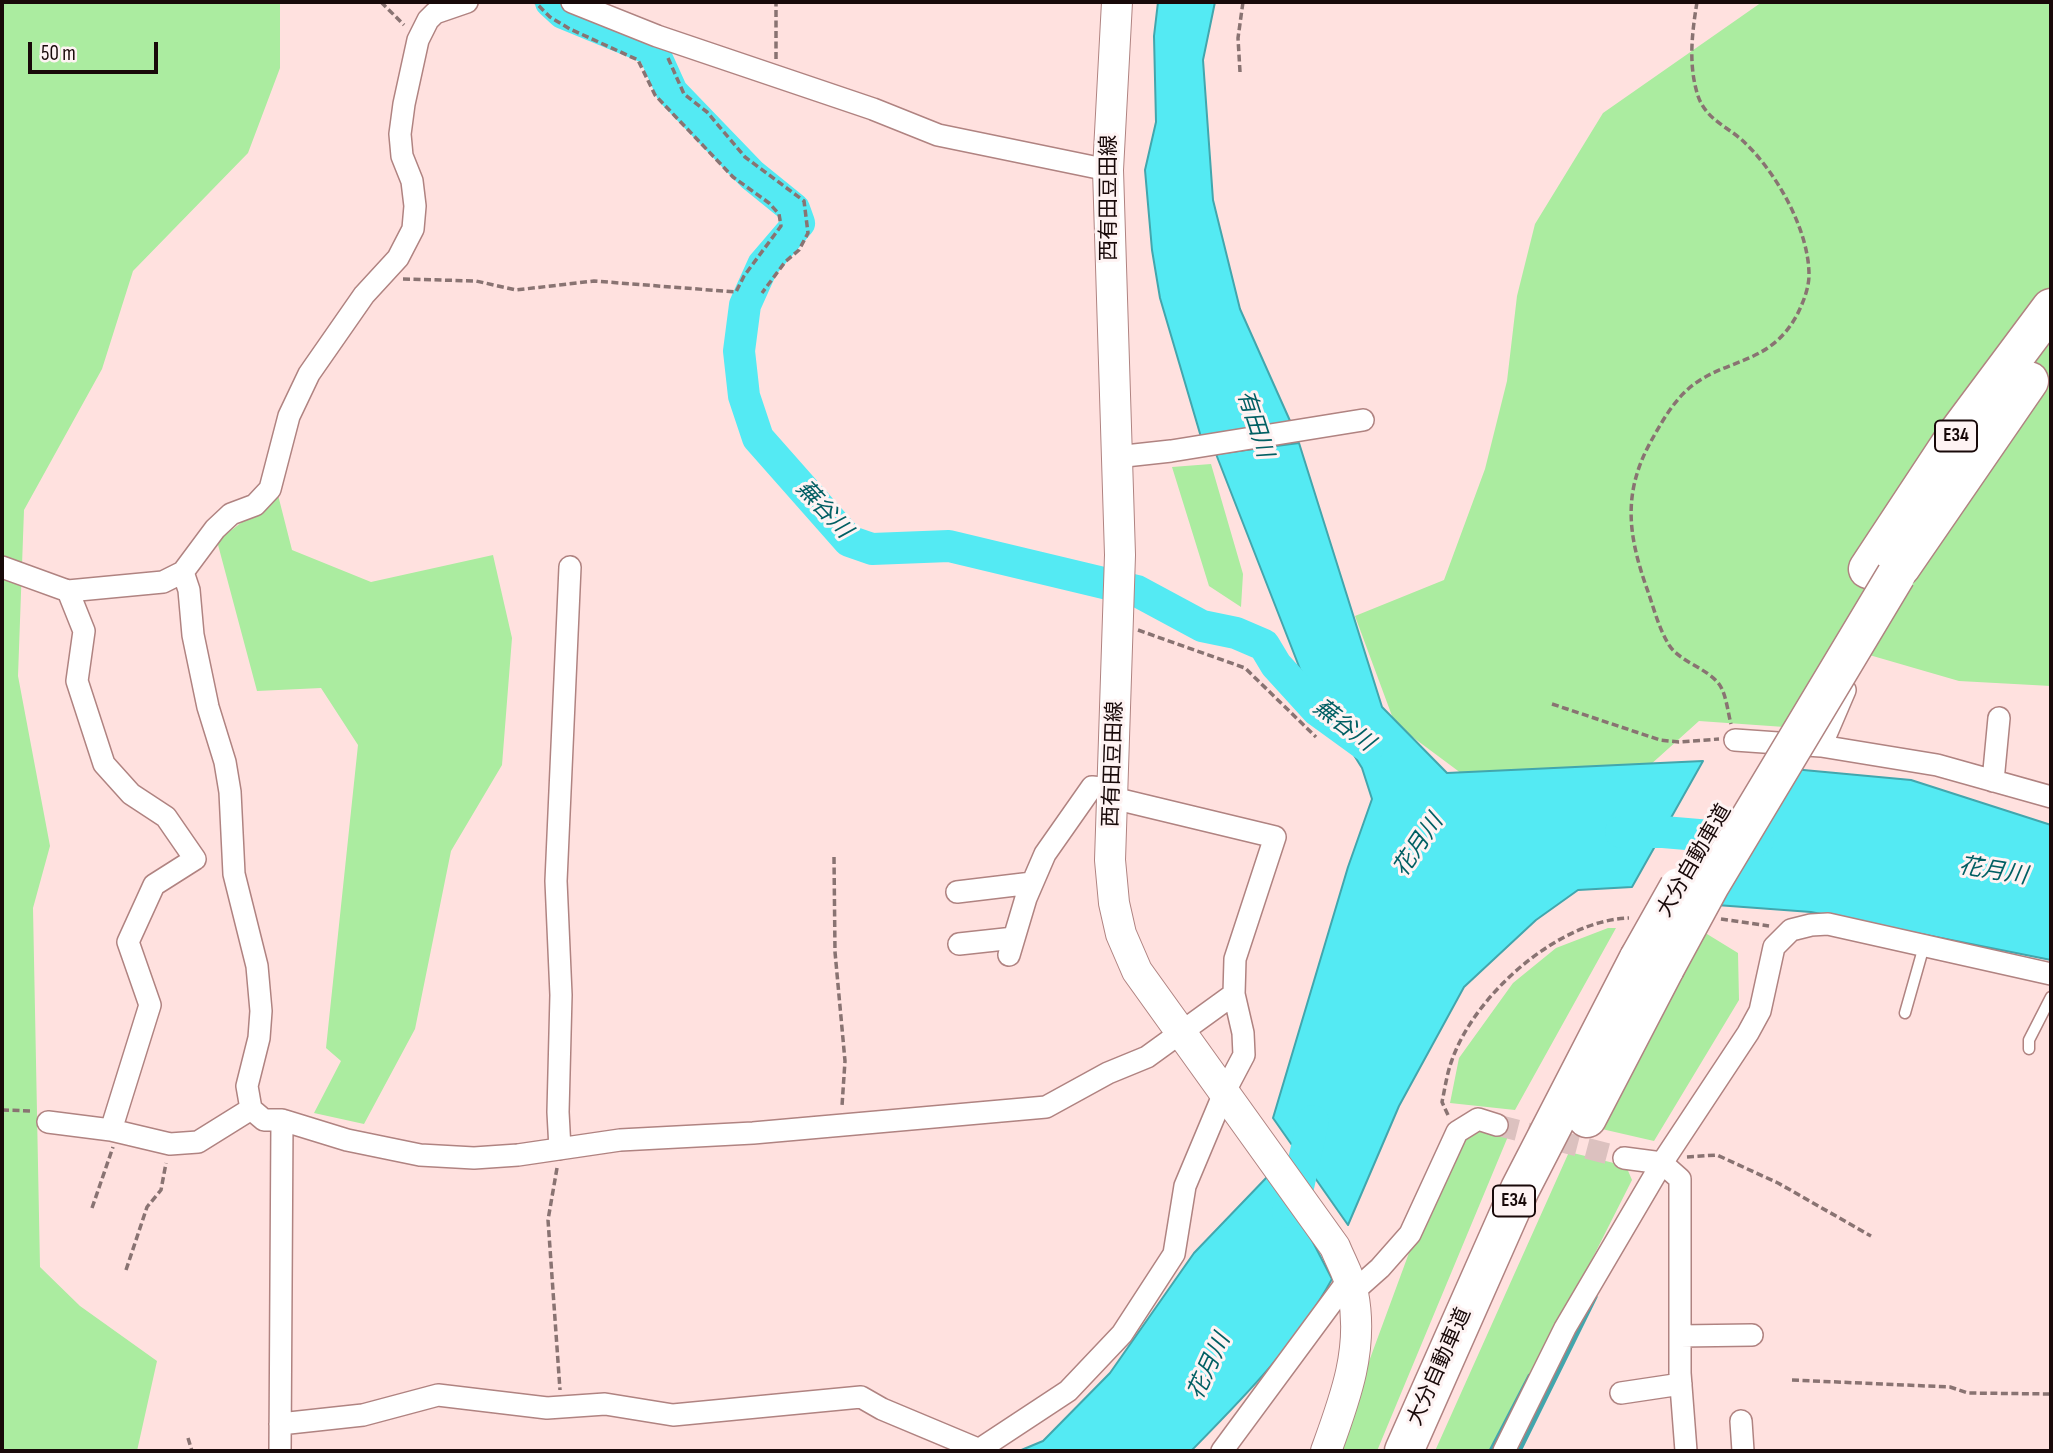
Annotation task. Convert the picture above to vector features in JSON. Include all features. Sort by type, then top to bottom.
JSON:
[{"type":"highway","name":"大分自動車道","points":[[1404,1451],[1520,1189],[1652,963],[1710,885],[1831,680],[1882,572],[1957,434],[2051,308]]},
{"type":"highway","name":"大分自動車道","points":[[1882,572],[2051,351]]},
{"type":"highway","name":"大分自動車道","points":[[1430,1451],[1652,963]]},
{"type":"main road","name":"西有田豆田線","points":[[1117,2],[1108,170],[1115,457],[1124,631],[1110,860],[1114,903],[1121,934],[1137,971],[1335,1247],[1351,1286],[1357,1329],[1354,1364],[1326,1451]]},
{"type":"street","points":[[2,567],[68,591],[163,582],[183,572],[215,529],[231,514],[255,505],[270,489],[289,416],[309,374],[364,295],[398,258],[413,229],[415,206],[412,181],[402,156],[400,134],[418,40],[428,20],[435,13],[467,2]]},
{"type":"street","points":[[572,2],[662,38],[873,109],[938,135],[1108,170]]},
{"type":"street","points":[[1115,457],[1171,451],[1363,420]]},
{"type":"street","points":[[561,1149],[558,1112],[561,995],[556,881],[570,566]]},
{"type":"street","points":[[183,572],[189,590],[193,635],[208,707],[225,762],[230,792],[234,874],[257,966],[261,1011],[260,1038],[247,1086],[251,1109],[264,1120],[282,1120],[347,1140],[420,1155],[474,1158],[518,1155],[620,1140],[841,1125],[1046,1107],[1108,1073],[1147,1057],[1234,994]]},
{"type":"street","points":[[68,591],[84,631],[77,681],[104,764],[131,794],[166,817],[195,859],[154,885],[128,942],[150,1005],[114,1131]]},
{"type":"street","points":[[1821,746],[1848,682]]},
{"type":"street","points":[[1993,781],[1998,718]]},
{"type":"street","points":[[1735,740],[1821,746],[1937,765],[2051,797]]},
{"type":"street","points":[[280,1424],[363,1415],[439,1395],[547,1408],[605,1404],[673,1415],[861,1396],[883,1409],[979,1451],[1068,1391],[1122,1334],[1174,1254],[1185,1186],[1229,1100],[1244,1055],[1243,1032],[1234,994],[1235,959],[1275,837],[1092,787],[1045,854],[1032,883],[1011,946],[959,944]]},
{"type":"street","points":[[957,892],[1032,883]]},
{"type":"street","points":[[1504,1451],[1565,1328],[1662,1163],[1760,1011],[1774,947],[1791,930],[1811,925],[1828,925],[2051,974]]},
{"type":"street","points":[[48,1122],[114,1131],[170,1144],[198,1142],[251,1109]]},
{"type":"street","points":[[1222,1451],[1351,1286],[1380,1268],[1410,1234],[1457,1132],[1478,1119],[1497,1125]]},
{"type":"street","points":[[280,1451],[282,1120]]},
{"type":"street","points":[[1624,1158],[1662,1163],[1680,1179],[1681,1384],[1686,1451]]},
{"type":"street","points":[[1680,1336],[1752,1335]]},
{"type":"street","points":[[1621,1393],[1681,1384]]},
{"type":"street","points":[[1741,1421],[1743,1451]]},
{"type":"lane","points":[[1905,1013],[1924,946]]},
{"type":"lane","points":[[2029,1049],[2029,1040],[2051,997]]},
{"type":"path","points":[[381,2],[418,40]]},
{"type":"path","points":[[380,278],[476,282],[516,290],[594,281],[736,292],[744,276],[781,226],[779,214],[769,203],[733,177],[655,94],[638,60],[570,29],[550,17],[535,2]]},
{"type":"path","points":[[776,2],[776,78]]},
{"type":"path","points":[[1240,72],[1238,37],[1243,2]]},
{"type":"path","points":[[1552,704],[1660,740],[1735,740],[1720,684],[1670,647],[1654,612],[1637,563],[1630,504],[1640,464],[1672,407],[1687,390],[1708,376],[1759,355],[1774,344],[1792,324],[1803,303],[1810,276],[1798,222],[1783,192],[1756,155],[1741,139],[1715,121],[1705,110],[1699,97],[1692,70],[1691,40],[1697,2]]},
{"type":"path","points":[[662,38],[671,70],[684,94],[707,112],[745,158],[804,201],[808,233],[799,250],[785,262],[762,293]]},
{"type":"path","points":[[1124,631],[1245,668],[1316,737]]},
{"type":"path","points":[[834,857],[835,951],[845,1061],[841,1125]]},
{"type":"path","points":[[1457,1132],[1442,1102],[1452,1059],[1474,1018],[1512,974],[1556,941],[1610,919],[1635,918]]},
{"type":"path","points":[[1709,918],[1791,930]]},
{"type":"path","points":[[2,1110],[37,1111],[48,1122]]},
{"type":"path","points":[[92,1208],[114,1131]]},
{"type":"path","points":[[127,1270],[147,1207],[162,1190],[170,1144]]},
{"type":"path","points":[[561,1149],[548,1220],[561,1407]]},
{"type":"path","points":[[1662,1163],[1696,1155],[1717,1155],[1778,1183],[1871,1236]]},
{"type":"path","points":[[1792,1380],[1950,1387],[1968,1393],[2051,1394]]},
{"type":"path","points":[[188,1438],[192,1451]]},
{"type":"green space","points":[[2,2],[280,2],[280,68],[248,153],[133,271],[102,369],[24,510],[18,676],[50,846],[33,908],[40,1267],[80,1306],[157,1361],[137,1451],[2,1451]]},
{"type":"green space","points":[[1762,2],[2051,2],[2051,686],[1959,681],[1859,652],[1813,729],[1699,721],[1629,784],[1481,788],[1395,724],[1355,616],[1444,580],[1485,469],[1507,381],[1517,296],[1535,224],[1603,113]]},
{"type":"green space","points":[[1211,464],[1243,574],[1241,607],[1209,586],[1172,467]]},
{"type":"green space","points":[[278,495],[292,550],[371,582],[493,555],[512,638],[502,765],[451,851],[415,1029],[364,1124],[314,1113],[341,1061],[326,1048],[358,745],[321,688],[257,691],[217,541]]},
{"type":"green space","points":[[1678,926],[1707,934],[1738,953],[1739,1000],[1654,1141],[1580,1124]]},
{"type":"green space","points":[[1608,928],[1616,928],[1515,1110],[1450,1103],[1459,1058],[1513,983],[1556,948]]},
{"type":"green space","points":[[1481,1128],[1509,1134],[1377,1451],[1336,1451],[1413,1242],[1460,1138]]},
{"type":"green space","points":[[1569,1152],[1626,1166],[1632,1180],[1495,1451],[1435,1451]]},
{"type":"water","name":"有田川","points":[[1158,2],[1215,2],[1203,60],[1213,200],[1240,309],[1291,423],[1201,437],[1160,298],[1152,250],[1145,170],[1156,122],[1154,36]]},
{"type":"water","points":[[1299,443],[1382,707],[1447,773],[1703,761],[1632,887],[1578,890],[1536,920],[1464,987],[1399,1106],[1348,1225],[1273,1118],[1348,867],[1372,799],[1362,768],[1300,669],[1216,454]]},
{"type":"water","points":[[1782,768],[1911,780],[2051,825],[2051,960],[1811,912],[1703,904]]},
{"type":"water","points":[[1268,1176],[1301,1219],[1332,1279],[1302,1326],[1249,1391],[1191,1451],[1019,1451],[1043,1441],[1110,1373],[1194,1253]]},
{"type":"waterway","name":"蕪谷川","points":[[551,2],[563,13],[653,50],[672,92],[752,175],[794,209],[799,223],[763,265],[745,305],[739,351],[744,396],[758,438],[849,541],[872,549],[949,546],[1137,591],[1202,626],[1236,633],[1264,645],[1276,665],[1317,710],[1368,747]]},
{"type":"waterway","name":"花月川","points":[[1621,832],[1663,832],[1758,840]]},
{"type":"waterway","name":"花月川","points":[[1288,1212],[1298,1187],[1313,1121]]},
{"type":"waterway","points":[[1519,1451],[1595,1297]]},
{"type":"waterway","points":[[1491,1451],[1530,1376]]},
{"type":"tunnel","points":[[1497,1125],[1624,1158]]}]
